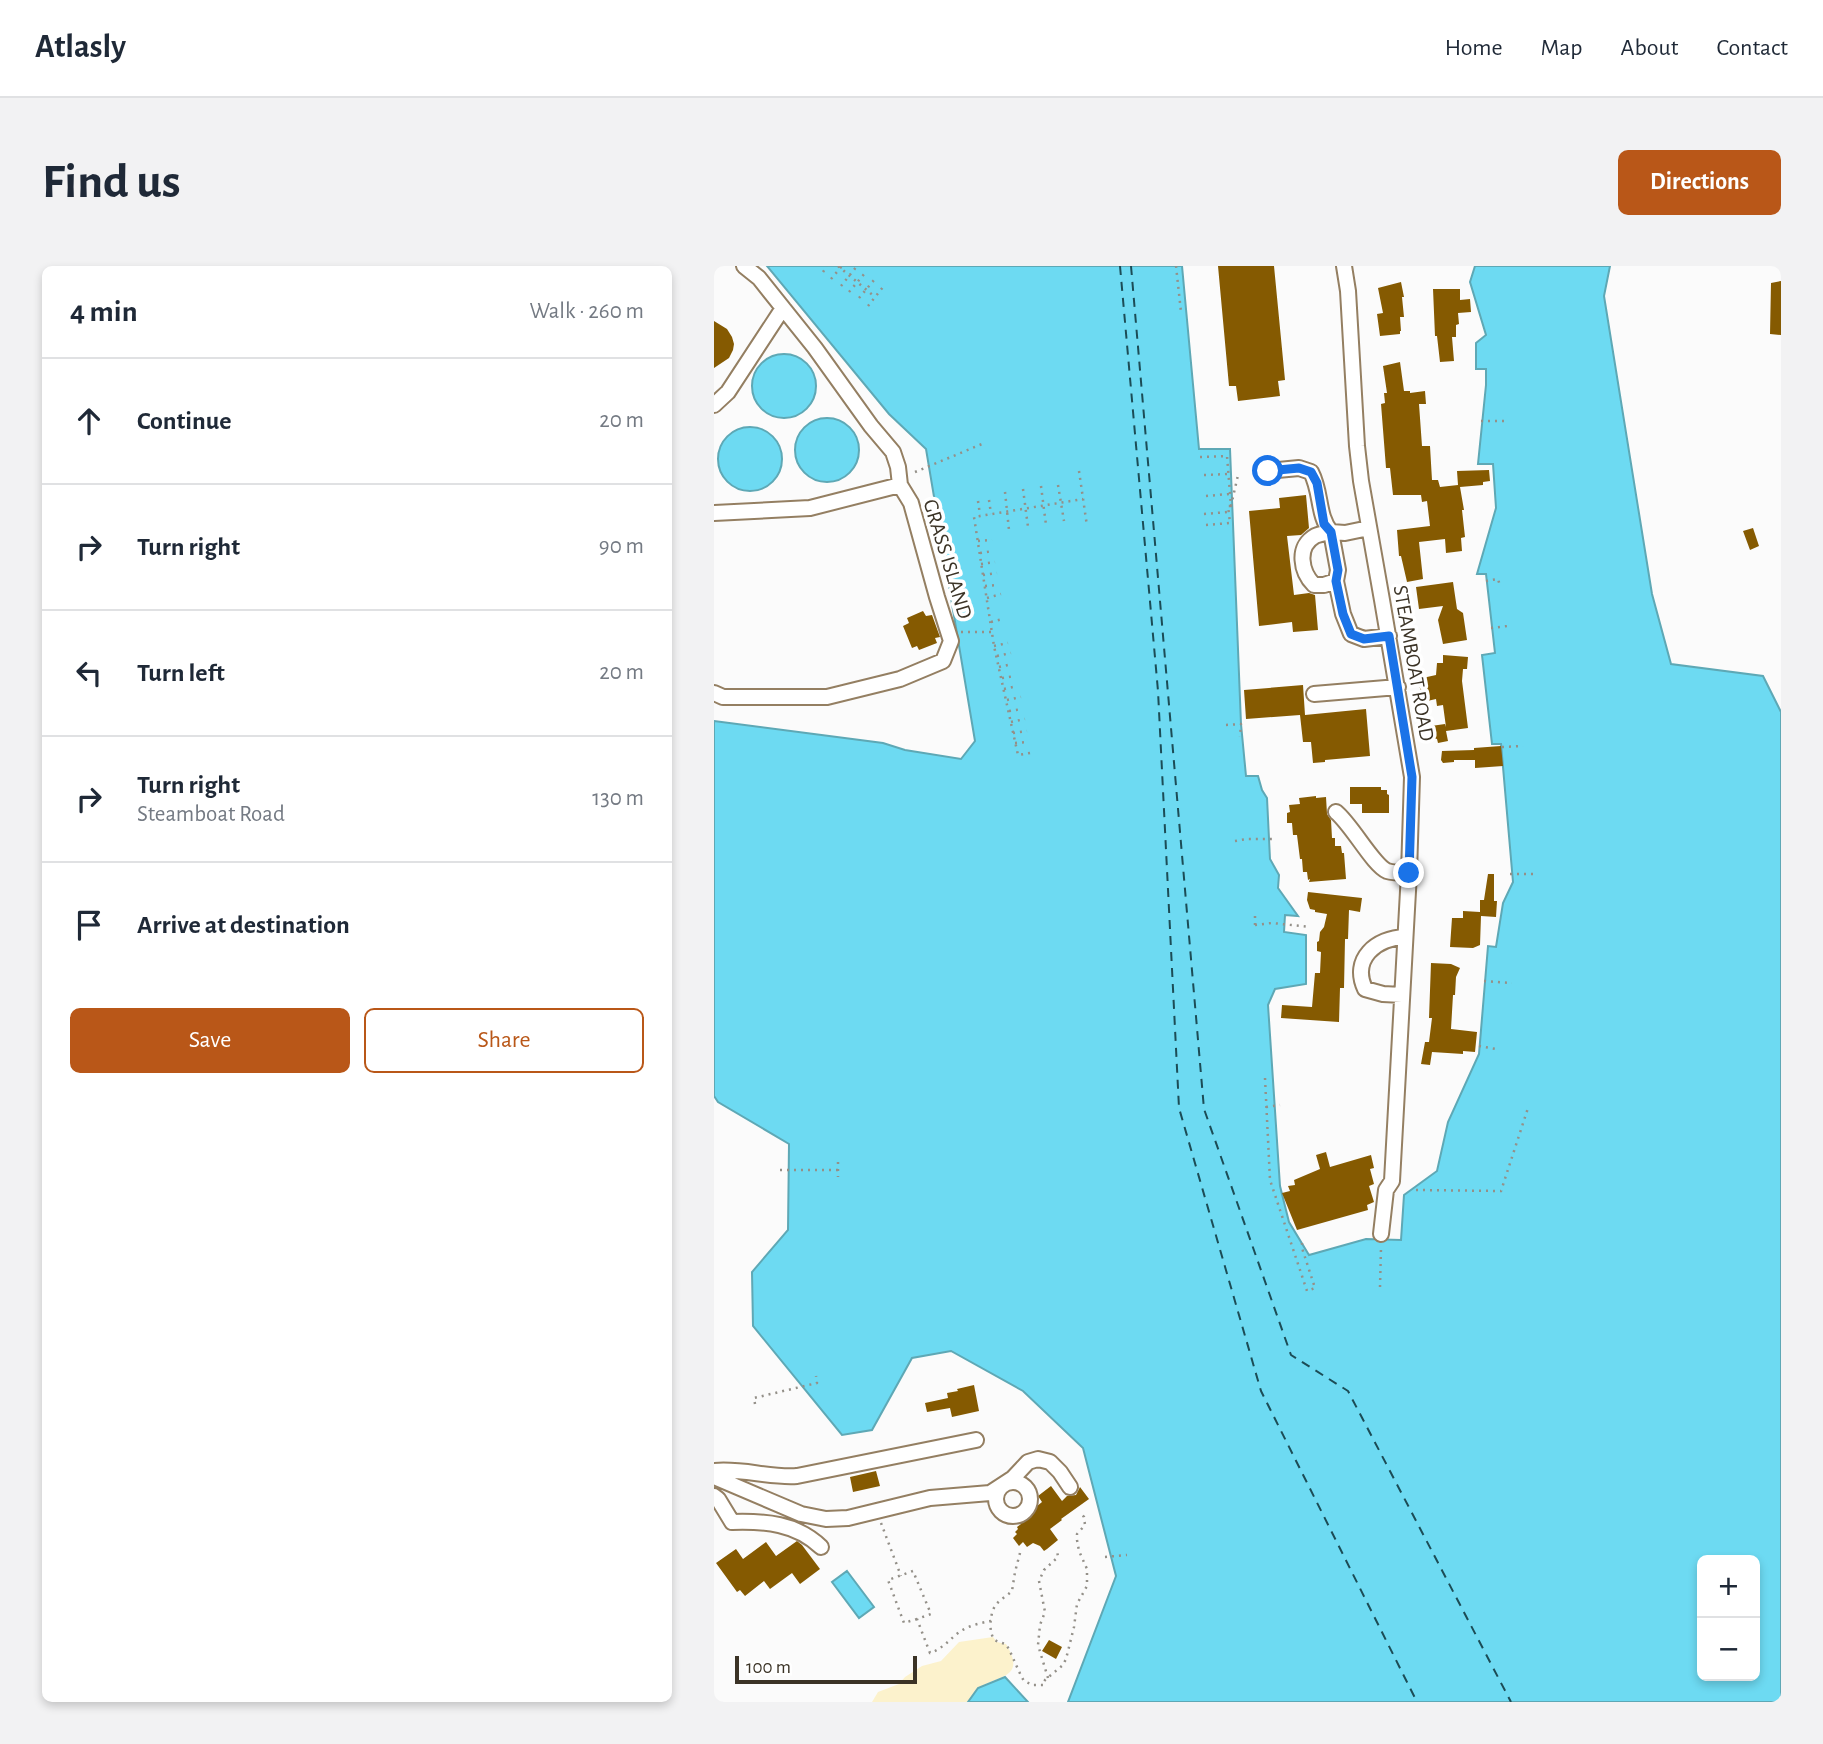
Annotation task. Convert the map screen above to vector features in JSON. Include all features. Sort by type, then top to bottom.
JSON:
[{"type":"street","name":"GRASS ISLAND","points":[[714,693],[723,697],[827,698],[900,679],[943,661],[951,641],[911,503],[900,485],[898,467],[890,446],[871,426],[815,348],[759,278],[744,266]]},
{"type":"street","name":"STEAMBOAT ROAD","points":[[1344,266],[1348,291],[1360,481],[1412,777],[1392,1181],[1386,1190],[1381,1234]]},
{"type":"street","points":[[714,405],[728,392],[783,308]]},
{"type":"street","points":[[1268,471],[1299,468],[1311,472],[1317,483],[1324,524],[1331,532],[1338,570],[1336,581],[1343,614],[1351,634],[1364,639],[1389,636]]},
{"type":"street","name":"GRASS ISLAND","points":[[714,513],[810,508],[900,485]]},
{"type":"street","points":[[1336,581],[1314,585],[1309,580],[1303,568],[1306,544],[1316,536],[1331,532],[1345,533],[1369,528]]},
{"type":"street","points":[[1314,694],[1398,687]]},
{"type":"street","points":[[1336,812],[1350,826],[1371,857],[1385,870],[1409,873]]},
{"type":"street","points":[[1402,995],[1365,989],[1361,979],[1361,966],[1370,950],[1390,937],[1405,937]]},
{"type":"street","points":[[714,1471],[797,1476],[975,1440]]},
{"type":"street","points":[[714,1477],[812,1517],[848,1518],[930,1498],[990,1493],[1013,1478],[1021,1467],[1038,1458],[1050,1462],[1070,1487]]},
{"type":"street","points":[[714,1496],[732,1522],[759,1521],[794,1528],[821,1547]]},
{"type":"path","points":[[823,272],[827,266]]},
{"type":"path","points":[[841,286],[857,266]]},
{"type":"path","points":[[1176,266],[1181,312]]},
{"type":"path","points":[[831,279],[840,267],[875,297]]},
{"type":"path","points":[[849,292],[865,273]]},
{"type":"path","points":[[859,299],[874,280]]},
{"type":"path","points":[[868,306],[883,287]]},
{"type":"path","points":[[1481,421],[1505,421]]},
{"type":"path","points":[[915,472],[982,444]]},
{"type":"path","points":[[1200,457],[1227,456],[1231,506]]},
{"type":"path","points":[[1079,471],[1087,526]]},
{"type":"path","points":[[1204,475],[1228,474]]},
{"type":"path","points":[[1231,506],[1238,475]]},
{"type":"path","points":[[1058,485],[1064,521]]},
{"type":"path","points":[[1041,486],[1046,525]]},
{"type":"path","points":[[1023,489],[1028,527]]},
{"type":"path","points":[[1005,492],[1009,530]]},
{"type":"path","points":[[1206,496],[1229,494]]},
{"type":"path","points":[[1030,753],[1018,755],[994,646],[974,517],[1083,499]]},
{"type":"path","points":[[989,500],[992,514]]},
{"type":"path","points":[[978,501],[980,516]]},
{"type":"path","points":[[1206,525],[1230,523],[1227,506],[1231,506]]},
{"type":"path","points":[[1205,514],[1227,512]]},
{"type":"path","points":[[978,541],[992,540]]},
{"type":"path","points":[[979,553],[993,551]]},
{"type":"path","points":[[981,564],[995,562]]},
{"type":"path","points":[[983,575],[997,573]]},
{"type":"path","points":[[1486,581],[1498,579],[1500,586]]},
{"type":"path","points":[[985,586],[998,585]]},
{"type":"path","points":[[986,598],[1001,594]]},
{"type":"path","points":[[991,622],[1003,620]]},
{"type":"path","points":[[1491,628],[1508,626]]},
{"type":"path","points":[[958,632],[992,632]]},
{"type":"path","points":[[994,646],[1008,643]]},
{"type":"path","points":[[997,656],[1010,653]]},
{"type":"path","points":[[999,667],[1012,664]]},
{"type":"path","points":[[1002,678],[1016,676]]},
{"type":"path","points":[[1004,689],[1017,686]]},
{"type":"path","points":[[1006,700],[1021,698]]},
{"type":"path","points":[[1009,711],[1022,709]]},
{"type":"path","points":[[1011,722],[1024,719]]},
{"type":"path","points":[[1226,725],[1241,724],[1240,737]]},
{"type":"path","points":[[1013,733],[1027,731]]},
{"type":"path","points":[[1016,744],[1028,742]]},
{"type":"path","points":[[1502,747],[1523,746]]},
{"type":"path","points":[[1235,841],[1272,839]]},
{"type":"path","points":[[1510,874],[1534,874]]},
{"type":"path","points":[[1255,916],[1255,930]]},
{"type":"path","points":[[1255,925],[1272,923],[1310,927]]},
{"type":"path","points":[[1484,981],[1512,983]]},
{"type":"path","points":[[1479,1046],[1496,1049]]},
{"type":"path","points":[[1265,1078],[1270,1180],[1307,1291],[1315,1288],[1302,1243]]},
{"type":"path","points":[[1266,1107],[1280,1105]]},
{"type":"path","points":[[1416,1190],[1502,1191],[1528,1108]]},
{"type":"path","points":[[838,1162],[838,1177]]},
{"type":"path","points":[[780,1170],[839,1170]]},
{"type":"path","points":[[1380,1287],[1381,1234]]},
{"type":"path","points":[[755,1404],[754,1398],[817,1383],[816,1376]]},
{"type":"path","points":[[876,1511],[901,1576]]},
{"type":"path","points":[[1020,1553],[1012,1591],[996,1605],[991,1621],[993,1637],[997,1642],[1006,1644],[1024,1681],[1039,1686],[1044,1685],[1045,1680],[1063,1665],[1066,1659],[1077,1604],[1087,1586],[1087,1569],[1077,1541],[1077,1534],[1085,1525],[1081,1513]]},
{"type":"path","points":[[1048,1678],[1038,1645],[1045,1612],[1039,1581],[1044,1570],[1058,1557],[1057,1550]]},
{"type":"path","points":[[1105,1557],[1127,1555]]},
{"type":"path","points":[[914,1572],[931,1614],[917,1619],[904,1623],[888,1580],[914,1572]]},
{"type":"path","points":[[917,1619],[930,1653],[940,1649],[966,1628],[991,1621]]},
{"type":"sand","points":[[993,1637],[997,1642],[1006,1644],[1012,1655],[1012,1670],[979,1688],[968,1702],[872,1702],[878,1692],[899,1684],[922,1666],[941,1661],[959,1642]]},
{"type":"water","points":[[767,266],[1182,266],[1199,449],[1230,449],[1241,724],[1246,776],[1258,776],[1267,798],[1270,859],[1279,875],[1278,888],[1298,916],[1285,915],[1284,932],[1306,935],[1306,984],[1275,989],[1268,1005],[1280,1186],[1289,1222],[1309,1255],[1366,1239],[1401,1240],[1404,1195],[1437,1171],[1448,1122],[1479,1054],[1488,946],[1496,947],[1503,903],[1513,882],[1501,744],[1492,744],[1482,655],[1495,653],[1486,574],[1477,574],[1496,508],[1493,464],[1478,464],[1486,369],[1476,369],[1476,343],[1486,335],[1470,282],[1475,266],[1610,266],[1604,296],[1652,594],[1671,664],[1763,676],[1781,712],[1781,1702],[1068,1702],[1116,1576],[1083,1448],[1023,1391],[951,1351],[912,1358],[872,1430],[842,1435],[753,1326],[752,1272],[788,1230],[789,1144],[718,1102],[714,1096],[714,721],[883,743],[905,750],[961,759],[975,741],[926,449],[889,414]]},
{"type":"water","points":[[784,354],[796,356],[807,363],[814,374],[814,398],[807,409],[796,416],[784,418],[772,416],[761,409],[754,398],[752,386],[754,374],[761,363],[772,356]]},
{"type":"water","points":[[821,418],[833,418],[850,427],[857,438],[857,462],[850,473],[833,482],[821,482],[809,477],[800,468],[795,456],[795,444],[800,432],[809,423]]},
{"type":"water","points":[[744,427],[756,427],[773,436],[780,447],[780,471],[773,482],[756,491],[744,491],[732,486],[723,477],[718,465],[718,453],[723,441],[732,432]]},
{"type":"water","points":[[847,1571],[874,1607],[859,1618],[832,1582]]},
{"type":"water","points":[[1005,1677],[1028,1702],[968,1702],[978,1688]]},
{"type":"building","points":[[1218,266],[1274,266],[1285,380],[1278,381],[1280,396],[1238,401],[1236,386],[1229,386]]},
{"type":"building","points":[[1781,281],[1781,335],[1770,334],[1771,283]]},
{"type":"building","points":[[1401,282],[1404,317],[1400,317],[1400,334],[1380,336],[1377,314],[1383,313],[1378,288]]},
{"type":"building","points":[[1433,289],[1460,289],[1460,300],[1470,299],[1471,312],[1458,313],[1456,337],[1452,337],[1454,361],[1440,362],[1435,336]]},
{"type":"building","points":[[714,321],[727,329],[734,344],[729,358],[714,368]]},
{"type":"building","points":[[1400,362],[1404,391],[1425,391],[1426,404],[1419,404],[1422,446],[1430,446],[1432,480],[1438,480],[1440,487],[1458,485],[1457,471],[1489,470],[1490,481],[1483,482],[1483,485],[1460,487],[1465,537],[1461,538],[1462,551],[1446,553],[1445,539],[1419,542],[1423,579],[1407,582],[1399,556],[1397,530],[1430,526],[1427,501],[1422,502],[1421,495],[1393,495],[1390,468],[1386,468],[1381,404],[1385,403],[1384,393],[1387,393],[1383,366]]},
{"type":"building","points":[[1306,495],[1309,528],[1301,535],[1287,536],[1294,595],[1315,595],[1318,630],[1293,632],[1292,622],[1259,626],[1249,511],[1280,508],[1279,498]]},
{"type":"building","points":[[1753,528],[1759,546],[1750,550],[1743,531]]},
{"type":"building","points":[[1453,582],[1457,609],[1463,613],[1467,640],[1443,644],[1438,620],[1443,606],[1419,609],[1416,587]]},
{"type":"building","points":[[923,611],[926,616],[932,615],[940,637],[935,638],[937,643],[919,650],[917,646],[912,648],[903,626],[909,623],[907,618]]},
{"type":"building","points":[[1443,655],[1468,657],[1462,681],[1468,728],[1446,731],[1448,741],[1438,743],[1437,739],[1433,738],[1431,726],[1445,724],[1446,727],[1443,705],[1437,706],[1436,699],[1423,702],[1418,679],[1436,675],[1437,663],[1443,663]]},
{"type":"building","points":[[1303,685],[1305,715],[1366,709],[1370,756],[1313,763],[1311,742],[1303,742],[1300,715],[1246,719],[1244,690]]},
{"type":"building","points":[[1501,746],[1503,766],[1475,768],[1475,760],[1443,763],[1441,760],[1442,751]]},
{"type":"building","points":[[1350,787],[1381,787],[1381,790],[1387,790],[1389,813],[1362,813],[1362,804],[1350,804]]},
{"type":"building","points":[[1326,797],[1332,838],[1335,838],[1335,846],[1341,846],[1344,853],[1346,879],[1309,882],[1307,872],[1303,872],[1297,835],[1293,835],[1292,823],[1287,823],[1287,813],[1290,812],[1289,805],[1300,804],[1299,798]]},
{"type":"building","points":[[1488,874],[1494,874],[1496,917],[1481,916],[1480,945],[1473,948],[1450,947],[1452,918],[1463,918],[1463,911],[1480,912],[1480,900],[1484,900]]},
{"type":"building","points":[[1308,892],[1362,898],[1360,912],[1349,910],[1339,1022],[1281,1018],[1282,1005],[1312,1007],[1315,973],[1320,973],[1321,952],[1317,951],[1317,942],[1327,914],[1310,909]]},
{"type":"building","points":[[1431,963],[1451,964],[1460,968],[1453,995],[1451,1029],[1477,1032],[1475,1052],[1432,1052],[1430,1065],[1421,1064],[1425,1042],[1429,1042],[1432,1018],[1429,1018]]},
{"type":"building","points":[[1326,1152],[1330,1167],[1371,1155],[1374,1168],[1370,1169],[1374,1184],[1369,1186],[1374,1202],[1367,1205],[1368,1210],[1297,1230],[1282,1193],[1290,1191],[1288,1186],[1295,1185],[1294,1180],[1320,1169],[1316,1155]]},
{"type":"building","points":[[974,1385],[979,1411],[952,1417],[950,1408],[927,1412],[925,1403],[948,1398],[947,1393]]},
{"type":"building","points":[[876,1471],[880,1486],[853,1492],[850,1477]]},
{"type":"building","points":[[1051,1486],[1062,1501],[1067,1496],[1076,1495],[1080,1487],[1089,1499],[1050,1529],[1058,1540],[1047,1549],[1044,1551],[1033,1543],[1027,1547],[1023,1542],[1019,1546],[1013,1538],[1021,1524],[1019,1521],[1042,1502],[1038,1496]]},
{"type":"building","points":[[797,1541],[820,1569],[800,1584],[792,1573],[770,1589],[764,1581],[745,1596],[740,1590],[737,1592],[716,1563],[736,1549],[743,1559],[766,1542],[776,1556]]},
{"type":"building","points":[[1049,1640],[1062,1647],[1056,1659],[1042,1651]]},
{"type":"ferry route","points":[[1120,266],[1158,691],[1179,1108],[1261,1391],[1417,1702]]},
{"type":"ferry route","points":[[1131,266],[1204,1109],[1291,1355],[1348,1391],[1511,1702]]},
{"type":"route","points":[[1268,471],[1299,468],[1311,472],[1317,483],[1324,524],[1331,532],[1338,570],[1336,581],[1343,614],[1351,634],[1364,639],[1389,636],[1412,777],[1409,873]]}]
